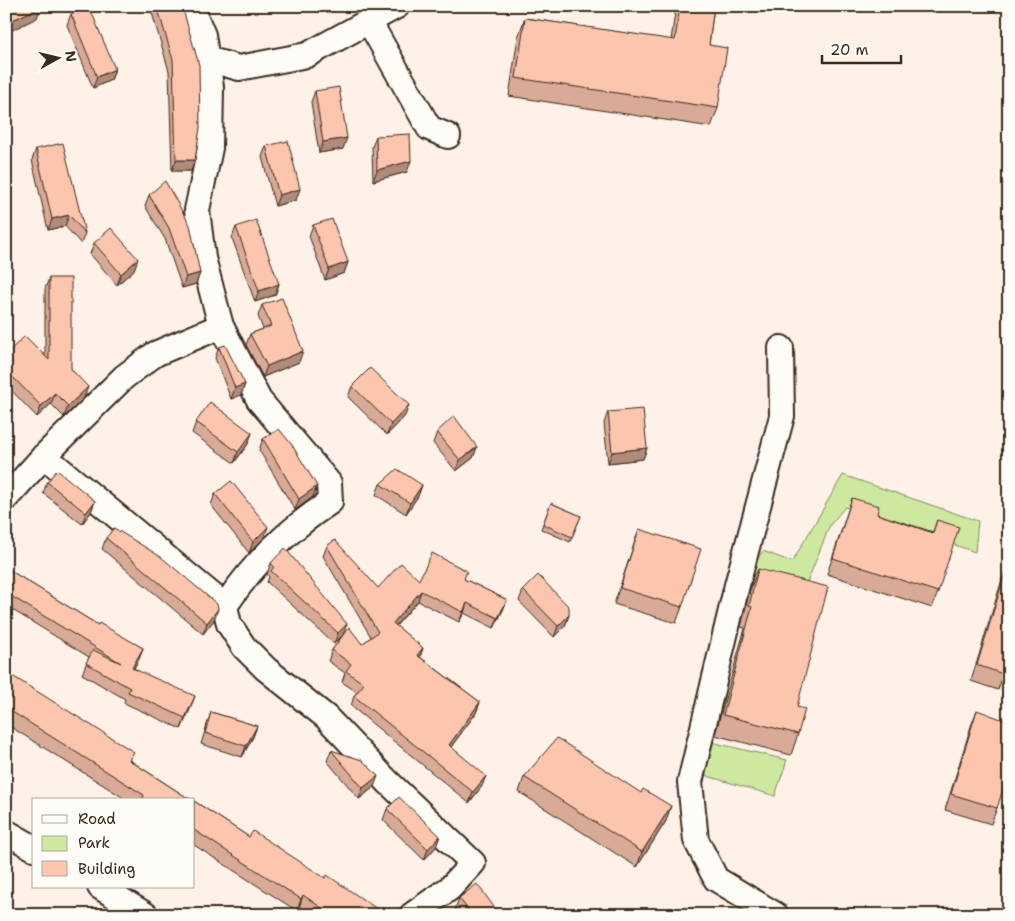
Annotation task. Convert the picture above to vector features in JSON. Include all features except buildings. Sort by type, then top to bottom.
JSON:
[{"type":"street","points":[[191,6],[203,35],[211,87],[210,148],[197,210],[203,258],[221,326],[259,400],[329,483],[330,493],[330,502],[296,526],[241,582],[225,606]]},
{"type":"street","points":[[206,60],[239,68],[307,55],[370,23],[397,6]]},
{"type":"street","points":[[370,23],[429,128],[448,136]]},
{"type":"street","points":[[6,498],[44,456],[124,377],[155,354],[221,326]]},
{"type":"street","points":[[776,915],[716,879],[696,840],[690,782],[737,585],[782,416],[781,348]]},
{"type":"street","points":[[44,456],[225,606],[229,624],[244,647],[266,669],[326,717],[388,782],[473,863],[450,888],[412,915]]},
{"type":"street","points":[[6,832],[32,847]]},
{"type":"street","points":[[102,888],[146,915]]},
{"type":"green space","points":[[843,475],[978,521],[975,552],[845,507],[830,525],[806,585],[747,572],[763,551],[792,562]]},
{"type":"green space","points":[[707,741],[787,760],[775,796],[697,773]]}]
